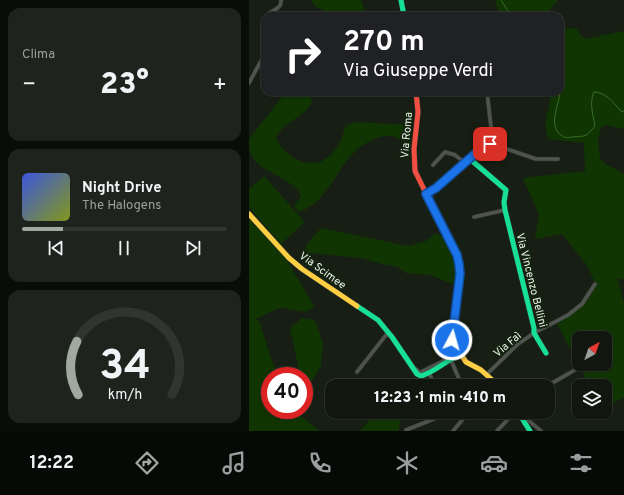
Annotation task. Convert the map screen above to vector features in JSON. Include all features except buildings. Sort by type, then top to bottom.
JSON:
[{"type":"street","points":[[270,12],[279,8],[281,0]]},
{"type":"street","points":[[401,0],[403,12]]},
{"type":"street","points":[[249,83],[261,62]]},
{"type":"street","name":"Via Roma","points":[[417,96],[419,112],[414,149],[414,165],[417,176],[457,255],[459,264],[460,274],[452,340],[456,350],[458,350],[465,362],[491,379]]},
{"type":"street","points":[[487,96],[491,126],[487,141],[488,144]]},
{"type":"street","points":[[426,194],[436,188],[488,144],[540,160],[558,159]]},
{"type":"street","points":[[433,165],[445,152],[451,153],[465,163]]},
{"type":"street","name":"Via Vincenzo Bellini","points":[[470,159],[506,190],[505,208],[534,333],[546,353]]},
{"type":"street","points":[[474,217],[505,208]]},
{"type":"street","name":"Via Scimee","points":[[249,214],[299,267],[378,320],[391,335],[415,372],[420,374]]},
{"type":"street","name":"Via Faì","points":[[486,375],[518,344],[534,333],[568,315],[582,304],[595,284]]},
{"type":"street","points":[[357,372],[386,335],[391,335]]},
{"type":"street","points":[[420,374],[424,376],[455,356],[458,356],[458,350]]},
{"type":"street","points":[[420,374],[453,357],[458,350]]},
{"type":"street","points":[[451,360],[459,379]]},
{"type":"street","points":[[555,381],[573,371]]},
{"type":"street","points":[[429,373],[432,379]]},
{"type":"street","points":[[406,430],[434,419]]},
{"type":"street","points":[[453,431],[462,419]]},
{"type":"street","points":[[497,431],[508,419]]},
{"type":"street","points":[[522,419],[530,431]]},
{"type":"street","points":[[528,419],[541,431]]},
{"type":"green space","points":[[311,0],[361,0],[365,12],[327,12],[315,6]]},
{"type":"green space","points":[[495,0],[558,0],[549,12],[498,12]]},
{"type":"green space","points":[[574,28],[578,30],[582,37],[586,39],[624,31],[624,129],[605,125],[601,128],[598,139],[600,159],[604,163],[624,174],[624,279],[618,279],[624,303],[624,398],[612,403],[612,379],[593,379],[592,377],[586,379],[582,371],[612,371],[612,331],[572,331],[572,352],[557,324],[584,305],[595,283],[587,265],[562,234],[535,239],[539,214],[523,178],[585,171],[584,143],[549,139],[546,120],[550,96],[564,96],[564,29]]},
{"type":"green space","points":[[283,96],[310,96],[312,100],[306,110],[284,127],[276,137],[282,148],[291,156],[304,163],[316,163],[328,157],[339,144],[346,126],[354,122],[411,125],[410,148],[403,141],[391,136],[377,138],[367,143],[351,155],[345,162],[320,199],[300,212],[294,205],[301,197],[299,192],[287,182],[257,163],[250,151],[249,139]]},
{"type":"green space","points":[[264,176],[305,222],[281,244],[249,207],[249,189]]},
{"type":"green space","points":[[249,218],[285,257],[314,306],[307,311],[280,308],[256,319],[257,321],[259,320],[275,367],[261,367],[261,419],[305,419],[320,431],[249,431]]},
{"type":"green space","points":[[321,228],[408,246],[426,241],[436,233],[443,237],[458,264],[455,285],[431,275],[406,273],[398,267],[362,258],[308,253],[305,249],[306,245]]},
{"type":"green space","points":[[302,318],[315,320],[323,344],[321,366],[313,379],[313,367],[298,367],[290,328]]},
{"type":"green space","points":[[370,419],[401,420],[398,431],[360,431]]},
{"type":"waterway","points":[[501,0],[508,12]]},
{"type":"waterway","points":[[559,96],[555,114],[555,126],[561,135],[569,138],[586,135],[595,126],[592,113],[594,92],[606,96],[621,111],[624,112]]},
{"type":"traffic: fast","points":[[401,0],[403,12]]},
{"type":"traffic: fast","points":[[470,159],[506,190],[504,202],[505,210],[534,333],[546,353]]},
{"type":"traffic: fast","points":[[357,306],[378,320],[392,337],[417,374],[421,376],[431,372],[458,356],[458,350]]},
{"type":"traffic: fast","points":[[522,419],[530,431]]},
{"type":"traffic: slow","points":[[249,214],[289,258],[302,269],[357,306]]},
{"type":"traffic: slow","points":[[441,224],[457,255],[460,274],[452,340],[456,350],[458,350],[466,362],[481,370],[491,379]]},
{"type":"traffic: jam","points":[[416,96],[418,112],[414,149],[415,171],[441,224]]},
{"type":"route","points":[[452,340],[460,274],[459,264],[457,255],[426,194],[436,188],[485,145],[490,144]]}]
